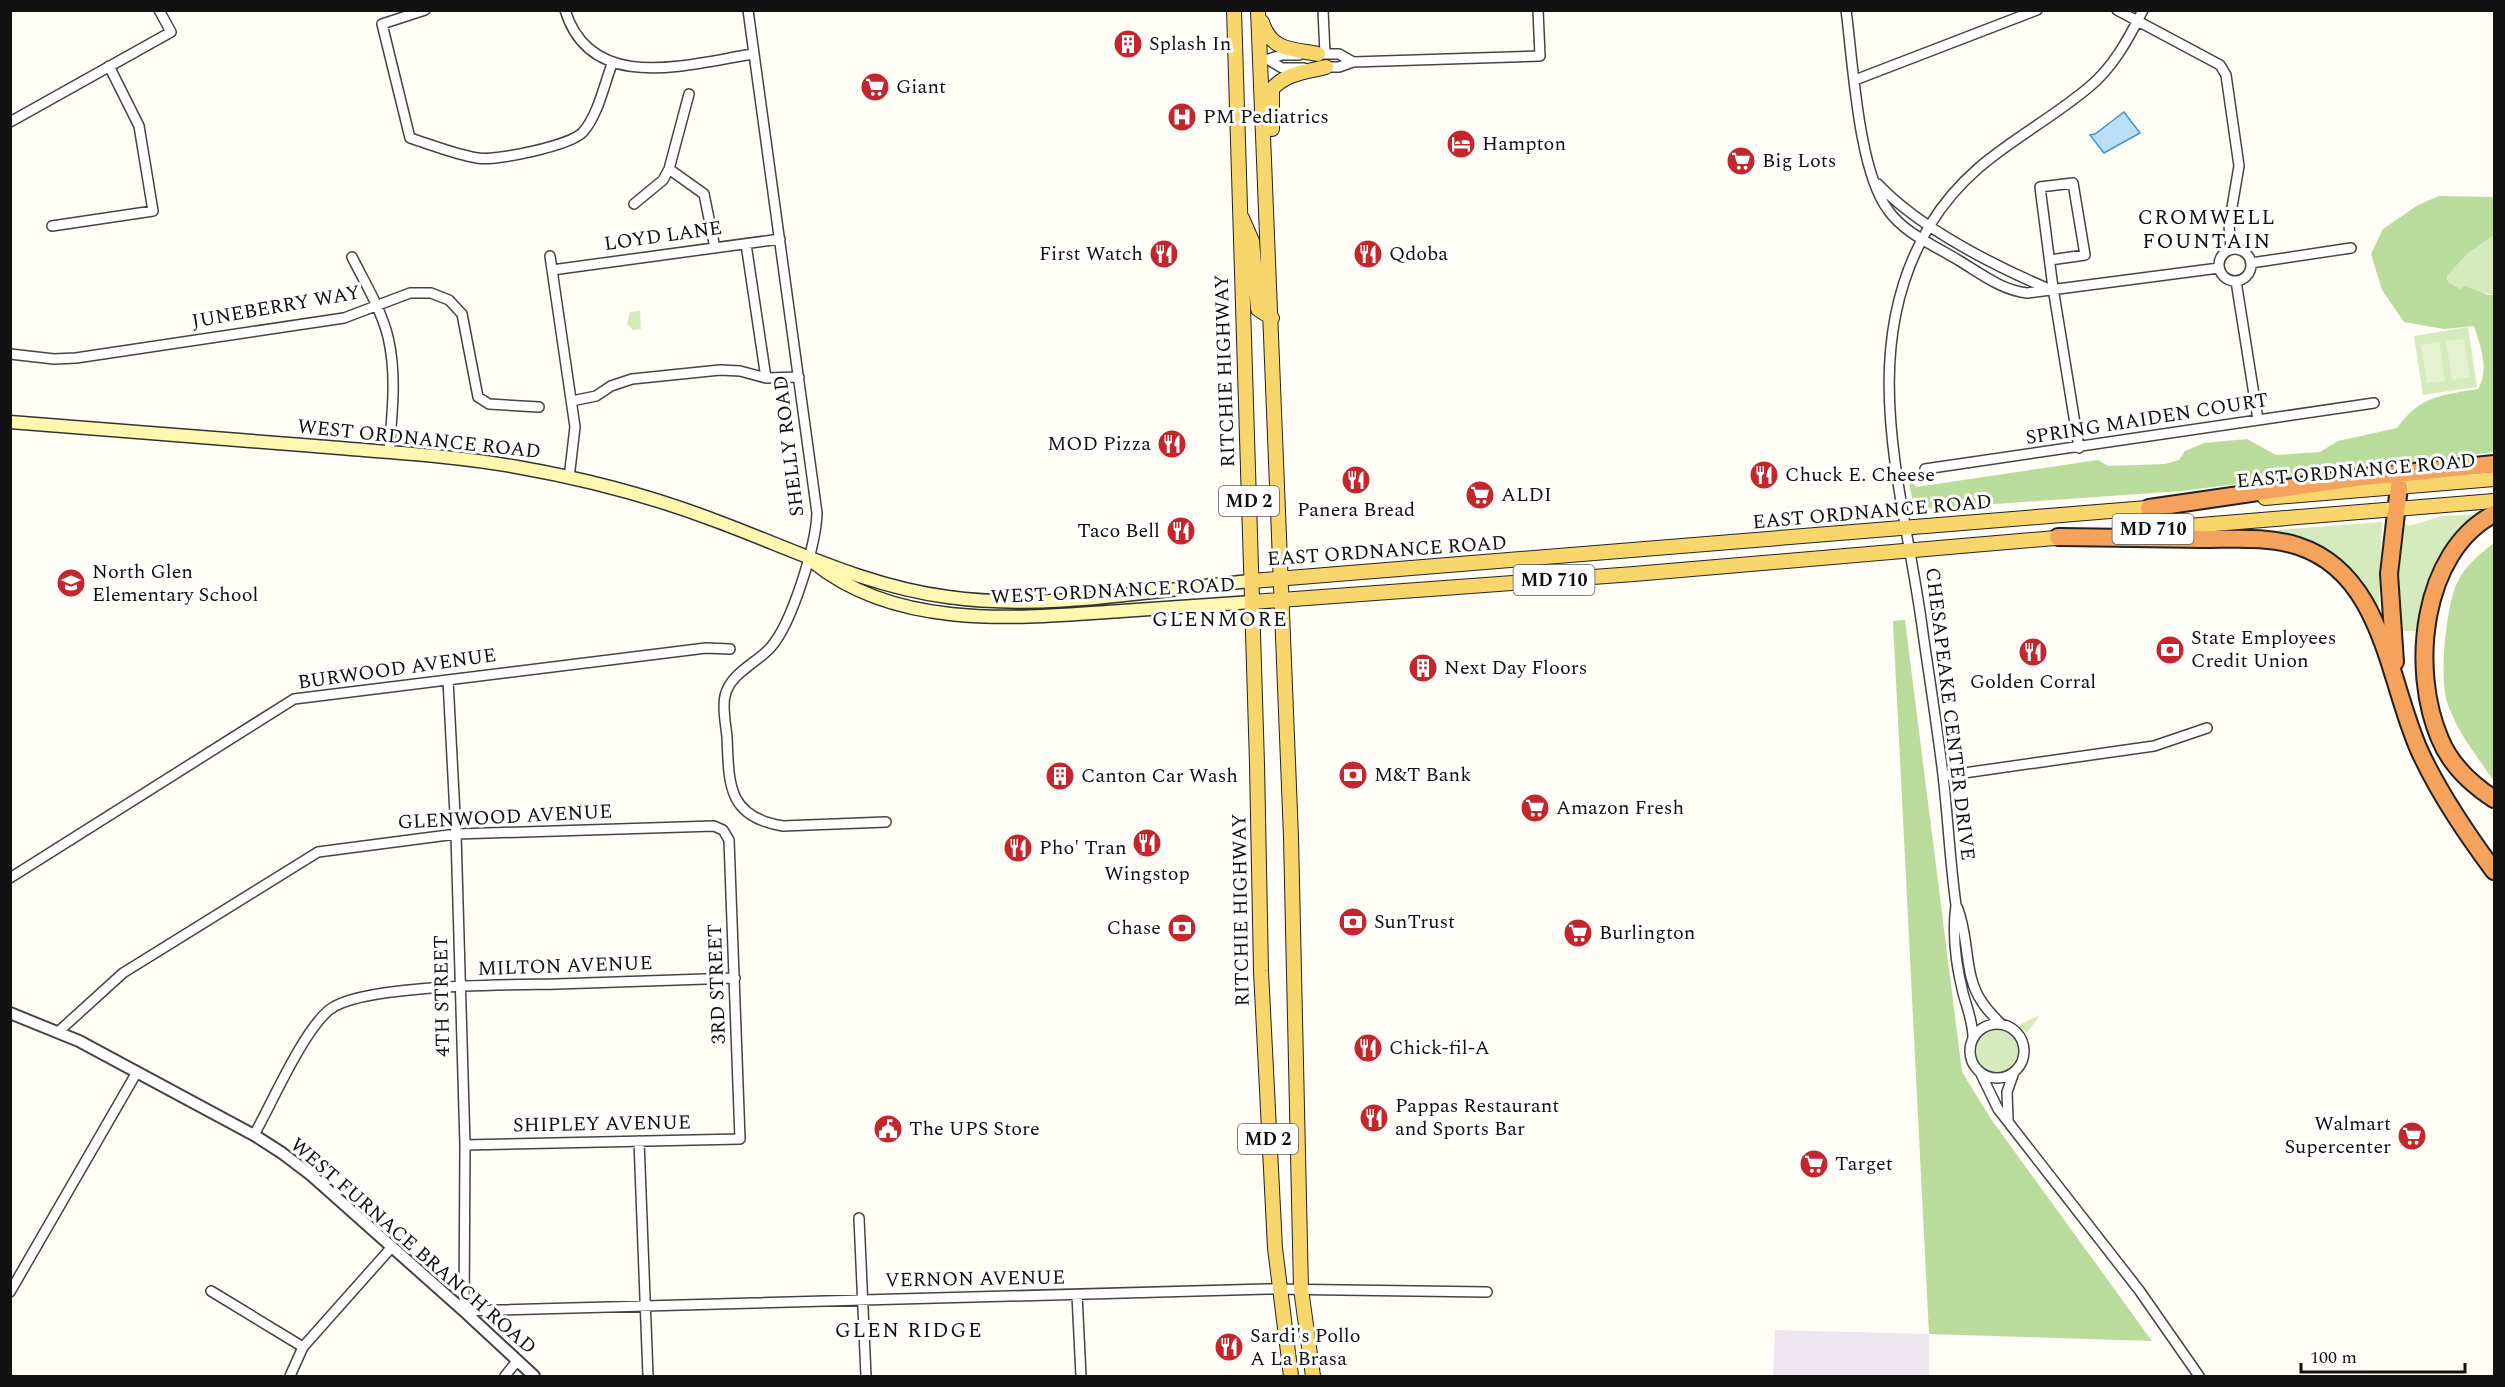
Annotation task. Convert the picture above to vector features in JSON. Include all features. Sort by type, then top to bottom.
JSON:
[{"type":"highway","points":[[2149,508],[2355,478],[2494,464]]},
{"type":"highway","points":[[2396,681],[2389,574],[2399,487]]},
{"type":"highway","points":[[2494,514],[2466,535],[2445,562],[2431,602],[2426,650],[2430,699],[2440,740],[2460,772],[2473,785],[2494,799]]},
{"type":"highway","points":[[2058,537],[2259,540],[2298,546],[2327,560],[2358,590],[2396,681],[2420,751],[2455,818],[2494,871]]},
{"type":"main road","name":"RITCHIE HIGHWAY","points":[[1234,10],[1252,581],[1261,971],[1269,1150],[1279,1289],[1291,1377]]},
{"type":"main road","points":[[1258,10],[1266,34],[1278,46],[1323,58]]},
{"type":"main road","name":"MD 2","points":[[1258,10],[1265,60],[1264,154],[1291,837],[1301,1289],[1313,1377]]},
{"type":"main road","points":[[1264,154],[1272,132],[1272,89],[1279,81],[1323,58]]},
{"type":"main road","points":[[1239,211],[1252,242],[1257,309],[1272,318]]},
{"type":"main road","name":"WEST ORDNANCE ROAD","points":[[10,422],[389,452],[514,466],[676,506],[810,560],[890,585],[947,597],[999,601],[1052,600],[1252,581]]},
{"type":"main road","name":"EAST ORDNANCE ROAD","points":[[1252,581],[2494,479]]},
{"type":"main road","name":"EAST ORDNANCE ROAD","points":[[1252,602],[1634,574],[2494,501]]},
{"type":"main road","name":"WEST ORDNANCE ROAD","points":[[810,560],[836,581],[889,602],[982,618],[1042,617],[1252,602]]},
{"type":"street","points":[[10,122],[171,32],[159,10]]},
{"type":"street","points":[[425,10],[382,24],[410,138],[477,158],[497,158],[572,140],[580,135],[590,120],[612,64]]},
{"type":"street","points":[[565,10],[579,39],[598,57],[612,64],[640,69],[753,54]]},
{"type":"street","name":"SHELLY ROAD","points":[[748,10],[817,504],[817,529],[810,560],[783,627],[772,646],[731,682],[725,697],[729,784],[735,799],[743,810],[769,824],[783,826],[886,822]]},
{"type":"street","points":[[1323,10],[1323,58]]},
{"type":"street","points":[[1265,60],[1282,55],[1353,62],[1540,56],[1538,10]]},
{"type":"street","points":[[1846,10],[1864,154],[1887,210],[1906,230],[1993,281],[2017,292],[2054,291],[2219,268]]},
{"type":"street","points":[[1855,80],[2037,10]]},
{"type":"street","points":[[2117,10],[2137,23],[2220,65],[2226,75],[2239,166],[2229,225],[2231,249]]},
{"type":"street","name":"CHESAPEAKE CENTER DRIVE","points":[[1956,905],[1943,776],[1912,550],[1905,529],[1889,415],[1889,350],[1899,296],[1930,226],[1970,173],[2004,146],[2088,88],[2102,75],[2137,23],[2143,10]]},
{"type":"street","points":[[1265,60],[1282,68],[1323,58]]},
{"type":"street","points":[[52,226],[153,211],[139,126],[109,66]]},
{"type":"street","points":[[634,204],[663,180],[669,169],[689,94]]},
{"type":"street","points":[[669,169],[704,194],[715,248]]},
{"type":"street","points":[[1874,180],[1894,201],[1930,226],[2002,266],[2054,291]]},
{"type":"street","points":[[2050,260],[2085,255],[2073,183],[2040,188],[2054,291],[2079,448]]},
{"type":"street","name":"LOYD LANE","points":[[552,270],[780,239]]},
{"type":"street","points":[[746,244],[766,378]]},
{"type":"street","points":[[2251,263],[2351,248]]},
{"type":"street","points":[[2231,249],[2242,250],[2251,263],[2246,277],[2236,281],[2223,276],[2219,268],[2220,258],[2231,249]]},
{"type":"street","points":[[550,256],[572,401],[575,445],[569,478]]},
{"type":"street","points":[[352,257],[377,307],[388,336],[393,366],[389,452]]},
{"type":"street","points":[[2236,281],[2258,420]]},
{"type":"street","name":"JUNEBERRY WAY","points":[[10,354],[54,359],[76,357],[335,320],[377,307],[410,293],[431,293],[449,300],[462,314],[478,397],[489,404],[538,407]]},
{"type":"street","points":[[572,401],[596,396],[611,386],[632,379],[720,370],[740,371],[766,378],[799,377]]},
{"type":"street","name":"SPRING MAIDEN COURT","points":[[1925,469],[2374,403]]},
{"type":"street","name":"BURWOOD AVENUE","points":[[10,878],[294,699],[706,648],[730,649]]},
{"type":"street","name":"4TH STREET","points":[[448,680],[456,834],[465,1145],[464,1311]]},
{"type":"street","points":[[1943,776],[2154,747],[2207,728]]},
{"type":"street","name":"GLENWOOD AVENUE","points":[[58,1032],[123,973],[318,852],[456,834],[714,826],[723,831]]},
{"type":"street","name":"3RD STREET","points":[[723,831],[729,840],[740,1139]]},
{"type":"street","points":[[1956,905],[1964,924],[1976,990],[1981,1002],[2000,1023],[2012,1028],[2023,1040],[2024,1055],[2013,1072],[2007,1092],[2008,1119]]},
{"type":"street","points":[[1956,905],[1953,926],[1961,983],[1973,1027],[1970,1055],[1998,1109],[2139,1290],[2199,1377]]},
{"type":"street","name":"MILTON AVENUE","points":[[254,1135],[311,1029],[330,1009],[361,998],[388,992],[460,987],[735,978]]},
{"type":"street","name":"WEST FURNACE BRANCH ROAD","points":[[10,1013],[58,1032],[254,1135],[311,1175],[464,1311],[534,1377]]},
{"type":"street","points":[[1973,1038],[1984,1026],[2000,1023]]},
{"type":"street","points":[[10,1292],[137,1072]]},
{"type":"street","points":[[1980,1072],[2000,1078],[2013,1072]]},
{"type":"street","name":"SHIPLEY AVENUE","points":[[465,1145],[740,1139]]},
{"type":"street","points":[[639,1141],[648,1377]]},
{"type":"street","points":[[859,1218],[866,1377]]},
{"type":"street","points":[[290,1377],[303,1347],[391,1248]]},
{"type":"street","name":"VERNON AVENUE","points":[[464,1311],[1279,1289],[1487,1292]]},
{"type":"street","points":[[211,1291],[303,1347]]},
{"type":"street","points":[[1077,1295],[1081,1377]]},
{"type":"street","points":[[505,1377],[517,1361]]},
{"type":"shaded area","points":[[1775,1330],[1929,1334],[1929,1376],[1773,1376]]},
{"type":"green space","points":[[2439,196],[2494,197],[2494,235],[2468,253],[2447,276],[2448,282],[2460,289],[2465,286],[2494,295],[2494,452],[2181,491],[1924,509],[1914,501],[1909,477],[1916,487],[2098,460],[2108,466],[2165,464],[2179,460],[2185,451],[2204,443],[2247,439],[2276,455],[2320,452],[2338,441],[2397,428],[2414,409],[2432,399],[2478,389],[2482,381],[2484,365],[2474,326],[2444,329],[2404,322],[2382,290],[2371,254],[2383,229],[2418,205]]},
{"type":"green space","points":[[2494,235],[2494,295],[2460,289],[2448,282],[2447,276],[2468,253]]},
{"type":"green space","points":[[640,311],[641,329],[633,330],[627,324],[630,312]]},
{"type":"green space","points":[[2468,327],[2477,387],[2423,395],[2414,336]]},
{"type":"green space","points":[[2464,339],[2470,377],[2452,380],[2446,341]]},
{"type":"green space","points":[[2439,342],[2445,381],[2427,383],[2421,345]]},
{"type":"green space","points":[[2480,514],[2452,537],[2434,564],[2423,595],[2416,631],[2397,631],[2398,518],[2409,526],[2442,516]]},
{"type":"green space","points":[[2382,522],[2379,608],[2362,580],[2345,562],[2314,544],[2278,533],[2277,530]]},
{"type":"green space","points":[[2494,543],[2494,781],[2456,723],[2447,702],[2444,658],[2447,621],[2454,590],[2466,568]]},
{"type":"green space","points":[[1905,620],[1962,1072],[1991,1119],[2152,1341],[1929,1334],[1893,621]]},
{"type":"green space","points":[[2040,1015],[2027,1033],[2019,1027],[2019,1025]]},
{"type":"green space","points":[[1997,1030],[2005,1031],[2012,1036],[2017,1043],[2017,1059],[2012,1066],[2005,1071],[1997,1072],[1989,1071],[1982,1066],[1977,1059],[1976,1051],[1977,1043],[1982,1036],[1989,1031]]},
{"type":"water","points":[[2124,112],[2140,133],[2104,153],[2090,135],[2095,134]]},
{"type":"place","name":"Splash In","points":[[1128,44]]},
{"type":"place","name":"Giant","points":[[875,87]]},
{"type":"place","name":"PM Pediatrics","points":[[1182,117]]},
{"type":"place","name":"Hampton","points":[[1461,144]]},
{"type":"place","name":"Big Lots","points":[[1741,161]]},
{"type":"place","name":"First Watch","points":[[1164,254]]},
{"type":"place","name":"Qdoba","points":[[1368,254]]},
{"type":"place","name":"MOD Pizza","points":[[1172,444]]},
{"type":"place","name":"Chuck E. Cheese","points":[[1764,475]]},
{"type":"place","name":"Panera Bread","points":[[1356,480]]},
{"type":"place","name":"ALDI","points":[[1480,495]]},
{"type":"place","name":"Taco Bell","points":[[1181,531]]},
{"type":"place","name":"North Glen Elementary School","points":[[71,583]]},
{"type":"place","name":"State Employees Credit Union","points":[[2170,650]]},
{"type":"place","name":"Golden Corral","points":[[2033,652]]},
{"type":"place","name":"Next Day Floors","points":[[1423,668]]},
{"type":"place","name":"M&T Bank","points":[[1353,775]]},
{"type":"place","name":"Canton Car Wash","points":[[1060,776]]},
{"type":"place","name":"Amazon Fresh","points":[[1535,808]]},
{"type":"place","name":"Wingstop","points":[[1147,843]]},
{"type":"place","name":"Pho' Tran","points":[[1018,848]]},
{"type":"place","name":"SunTrust","points":[[1353,922]]},
{"type":"place","name":"Chase","points":[[1182,928]]},
{"type":"place","name":"Burlington","points":[[1578,933]]},
{"type":"place","name":"Chick-fil-A","points":[[1368,1048]]},
{"type":"place","name":"Pappas Restaurant and Sports Bar","points":[[1374,1118]]},
{"type":"place","name":"The UPS Store","points":[[888,1129]]},
{"type":"place","name":"Walmart Supercenter","points":[[2412,1136]]},
{"type":"place","name":"Target","points":[[1814,1164]]},
{"type":"place","name":"Sardi's Pollo A La Brasa","points":[[1229,1347]]},
{"type":"district","name":"CROMWELL FOUNTAIN","points":[[2207,230]]},
{"type":"district","name":"GLENMORE","points":[[1220,620]]},
{"type":"district","name":"GLEN RIDGE","points":[[909,1331]]}]
